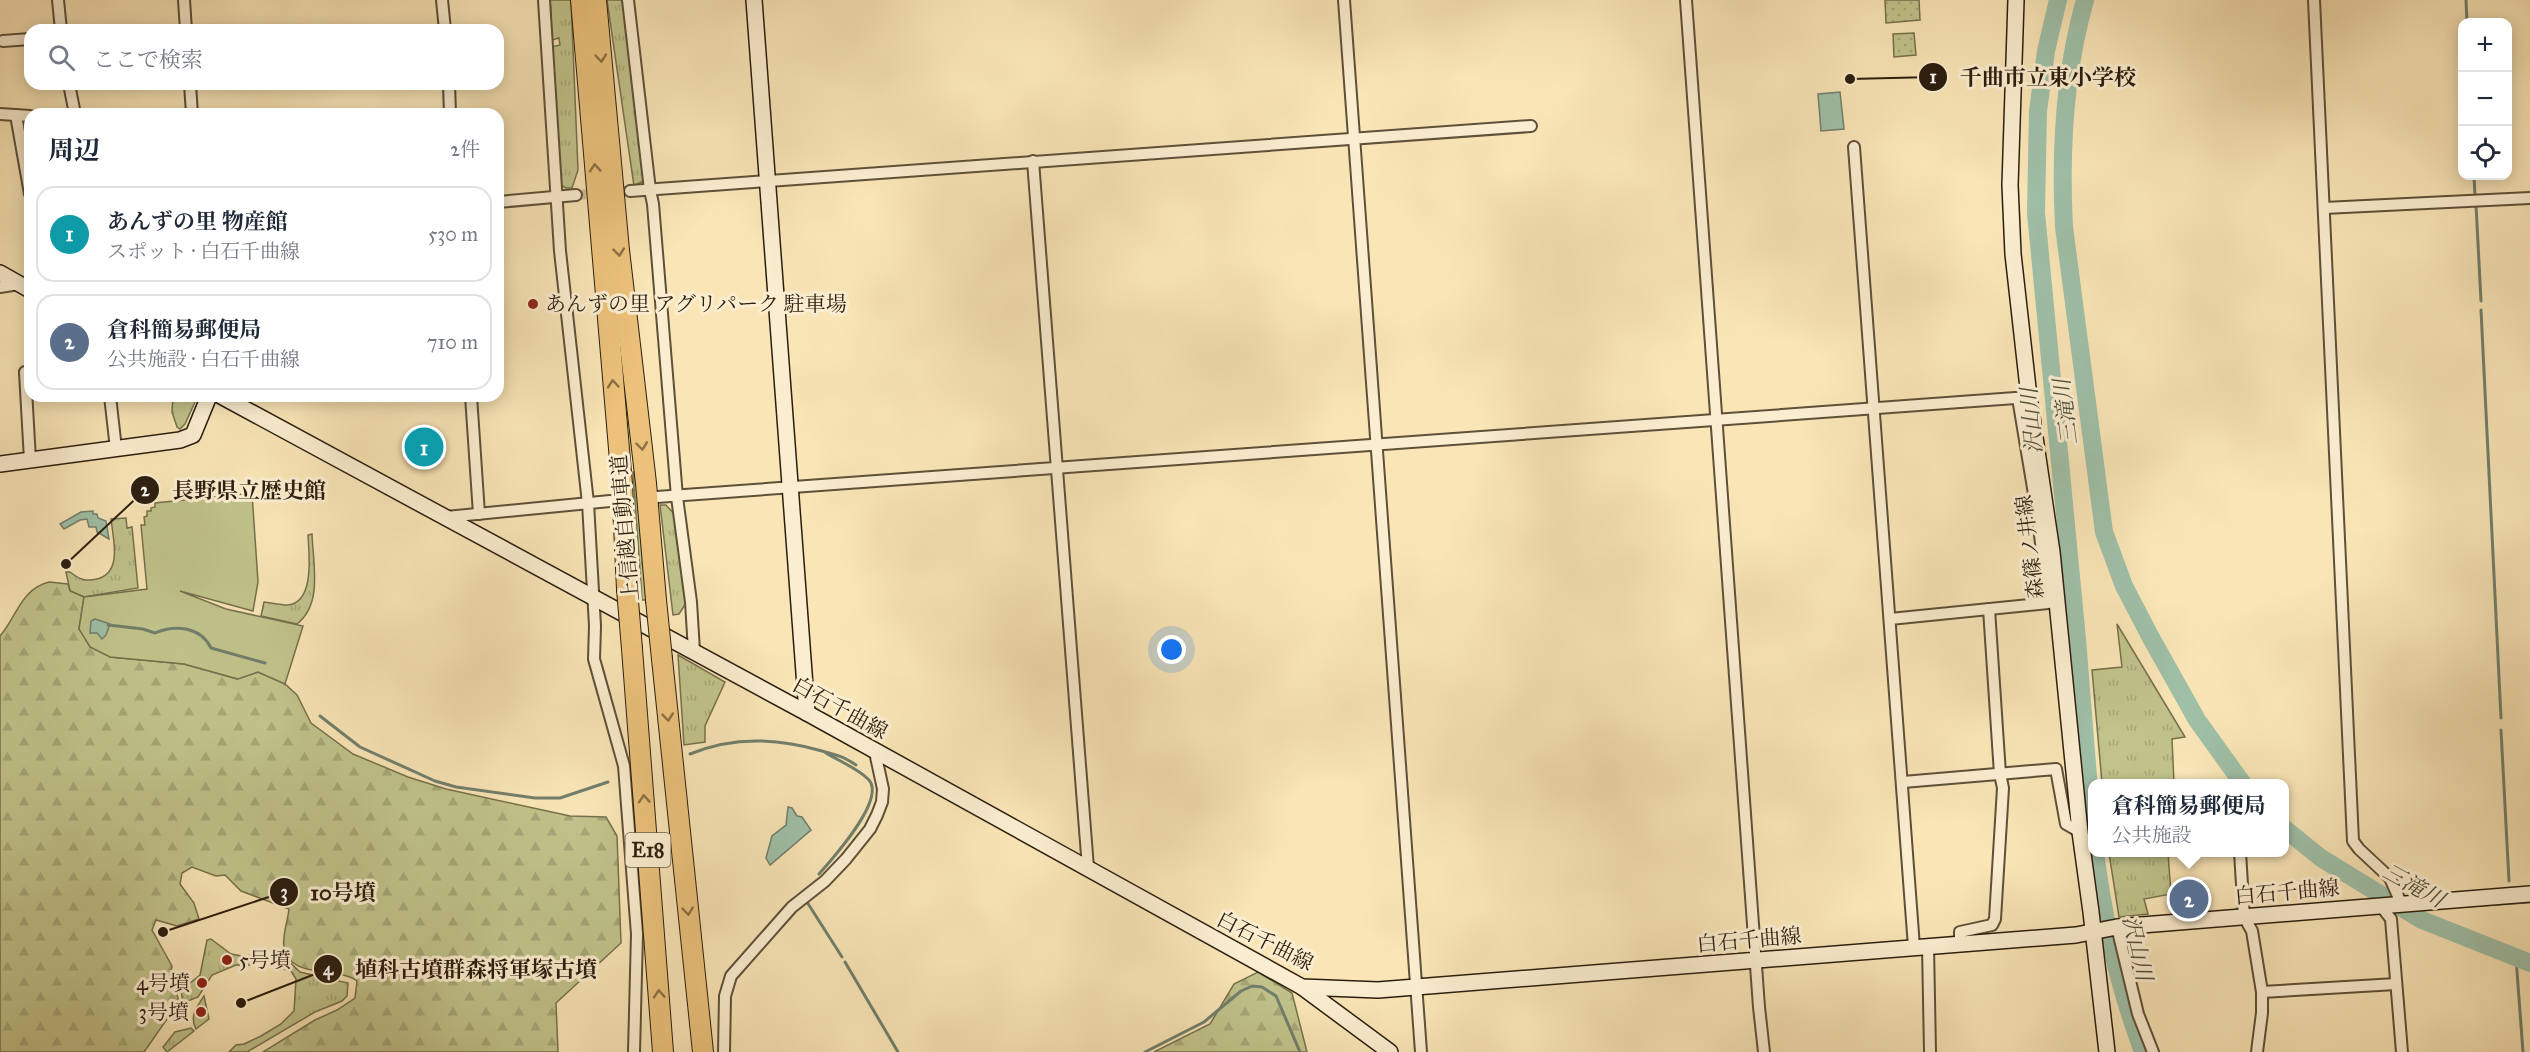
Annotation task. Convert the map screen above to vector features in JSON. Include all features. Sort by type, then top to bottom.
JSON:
[{"type":"highway","name":"上信越自動車道","points":[[581,0],[622,484],[627,589],[663,1052]]},
{"type":"highway","name":"上信越自動車道","points":[[596,0],[619,250],[646,483],[703,1052]]},
{"type":"main road","points":[[754,0],[807,713]]},
{"type":"main road","name":"森篠ノ井線","points":[[2016,0],[2011,219],[2024,397],[2052,552],[2080,832],[2095,930],[2107,1052]]},
{"type":"main road","points":[[0,273],[24,287]]},
{"type":"main road","points":[[0,465],[180,440],[193,435],[207,402]]},
{"type":"main road","name":"白石千曲線","points":[[232,402],[694,651],[1302,987],[1378,990],[2076,935],[2116,927],[2530,894]]},
{"type":"main road","points":[[1302,987],[1390,1052]]},
{"type":"street","points":[[58,0],[60,24]]},
{"type":"street","points":[[184,0],[186,24]]},
{"type":"street","points":[[442,0],[444,24]]},
{"type":"street","points":[[544,0],[556,197],[588,502],[595,626],[594,659],[624,766],[637,934],[634,1052]]},
{"type":"street","points":[[628,0],[653,204],[677,497],[694,651]]},
{"type":"street","points":[[1344,0],[1421,1052]]},
{"type":"street","points":[[1686,0],[1764,1052]]},
{"type":"street","points":[[2314,0],[2353,841],[2390,878],[2400,904]]},
{"type":"street","points":[[3,41],[24,39]]},
{"type":"street","points":[[70,90],[71,108]]},
{"type":"street","points":[[190,90],[192,108]]},
{"type":"street","points":[[448,90],[450,108]]},
{"type":"street","points":[[0,114],[24,116]]},
{"type":"street","points":[[16,115],[24,150]]},
{"type":"street","points":[[630,191],[1532,126]]},
{"type":"street","points":[[1854,147],[1903,782],[1930,1052]]},
{"type":"street","points":[[1033,161],[1088,868]]},
{"type":"street","points":[[504,201],[576,195]]},
{"type":"street","points":[[2324,208],[2530,198]]},
{"type":"street","points":[[0,287],[24,287]]},
{"type":"street","points":[[657,497],[2024,397],[2048,603],[1890,619]]},
{"type":"street","points":[[27,402],[30,460]]},
{"type":"street","points":[[111,402],[116,449]]},
{"type":"street","points":[[471,402],[479,514]]},
{"type":"street","points":[[446,517],[610,501]]},
{"type":"street","points":[[1960,943],[1960,932],[1992,925],[1995,919],[2003,788],[2000,774],[1989,609]]},
{"type":"street","points":[[724,1052],[725,996],[731,976],[792,907],[825,881],[846,859],[870,829],[882,802],[883,789],[875,752]]},
{"type":"street","points":[[1903,782],[2056,769],[2066,824],[2080,832]]},
{"type":"street","points":[[2240,857],[2244,917],[2252,931],[2262,992],[2257,1052]]},
{"type":"street","points":[[2380,905],[2391,919],[2402,1052]]},
{"type":"street","points":[[2116,927],[2138,1014],[2153,1052]]},
{"type":"street","points":[[2262,992],[2396,984]]},
{"type":"green space","points":[[550,0],[571,0],[578,170],[572,188],[559,184],[551,47],[560,45],[559,38],[552,40]]},
{"type":"green space","points":[[607,0],[623,0],[645,176],[643,181],[634,186]]},
{"type":"green space","points":[[1885,0],[1919,0],[1920,20],[1886,23]]},
{"type":"green space","points":[[1914,33],[1916,55],[1894,57],[1893,34]]},
{"type":"green space","points":[[173,402],[195,402],[185,424],[180,429],[177,427],[172,412]]},
{"type":"green space","points":[[633,472],[637,472],[650,600],[642,600]]},
{"type":"green space","points":[[252,493],[258,582],[253,611],[180,591],[226,609],[303,626],[285,684],[258,672],[238,679],[184,664],[110,657],[90,647],[79,629],[84,597],[147,589],[141,525],[145,525],[144,517],[147,516],[147,511],[155,507],[155,503]]},
{"type":"green space","points":[[660,505],[666,505],[676,516],[686,603],[679,614],[673,615]]},
{"type":"green space","points":[[126,518],[127,528],[132,527],[138,588],[84,597],[70,591],[66,572],[89,580],[105,575],[110,569],[115,554],[111,519]]},
{"type":"green space","points":[[312,534],[315,583],[310,606],[305,616],[297,624],[261,616],[264,602],[288,605],[297,602],[303,595],[309,565],[308,535]]},
{"type":"green space","points":[[49,582],[68,584],[70,591],[84,597],[79,629],[110,657],[184,664],[237,679],[258,672],[285,684],[297,695],[311,723],[353,754],[408,777],[446,789],[570,816],[606,817],[617,836],[621,943],[556,1003],[558,1052],[263,1052],[355,998],[357,981],[295,964],[288,957],[284,947],[284,933],[289,909],[241,891],[225,875],[216,876],[192,867],[182,873],[180,884],[194,903],[199,919],[177,926],[156,920],[152,930],[172,966],[172,979],[179,1002],[144,1052],[0,1052],[0,636],[26,597]]},
{"type":"green space","points":[[2117,624],[2185,737],[2172,739],[2174,779],[2102,779],[2092,670],[2122,667]]},
{"type":"green space","points":[[678,655],[725,682],[705,726],[705,742],[684,745]]},
{"type":"green space","points":[[2110,857],[2168,857],[2171,894],[2144,899],[2148,914],[2119,917]]},
{"type":"green space","points":[[211,939],[231,954],[242,956],[281,954],[300,972],[348,983],[347,996],[342,1001],[315,1012],[247,1052],[229,1052],[236,1045],[244,1044],[281,1024],[294,1011],[296,979],[291,971],[268,965],[236,965],[212,975],[198,997],[183,1003],[181,990],[200,975],[207,940]]},
{"type":"green space","points":[[1258,972],[1292,993],[1307,1052],[1154,1052],[1210,1024],[1234,984]]},
{"type":"green space","points":[[204,996],[209,1019],[196,1029],[193,1020]]},
{"type":"green space","points":[[191,1028],[194,1031],[167,1052],[163,1047],[175,1032]]},
{"type":"shaded area","points":[[1840,92],[1844,129],[1821,131],[1818,94]]},
{"type":"shaded area","points":[[93,511],[98,518],[106,521],[109,539],[97,532],[96,527],[89,527],[87,519],[80,520],[64,529],[60,524],[81,512]]},
{"type":"shaded area","points":[[95,619],[110,624],[102,639],[97,633],[90,633],[91,621]]},
{"type":"shaded area","points":[[788,807],[792,808],[797,816],[802,817],[811,830],[770,865],[766,858],[772,836],[786,825]]},
{"type":"waterway","name":"沢山川","points":[[2058,0],[2046,51],[2038,111],[2036,213],[2088,779]]},
{"type":"waterway","name":"三滝川","points":[[2085,0],[2072,56],[2065,113],[2064,227],[2104,532],[2124,586],[2150,636],[2197,720],[2239,779]]},
{"type":"waterway","points":[[2466,0],[2467,18]]},
{"type":"waterway","points":[[2474,180],[2475,196]]},
{"type":"waterway","points":[[2476,205],[2481,301]]},
{"type":"waterway","points":[[2481,310],[2501,718]]},
{"type":"waterway","points":[[108,625],[143,629],[155,633],[163,630],[187,629],[201,636],[211,648],[265,663]]},
{"type":"waterway","points":[[320,716],[360,747],[435,781],[456,787],[535,798],[560,798],[608,782]]},
{"type":"waterway","points":[[2501,730],[2509,881]]},
{"type":"waterway","points":[[690,754],[723,744],[772,741],[822,751],[843,757],[856,765]]},
{"type":"waterway","points":[[819,874],[835,856],[864,815],[872,789],[865,776],[826,753]]},
{"type":"waterway","name":"三滝川","points":[[2289,832],[2321,858],[2422,920],[2530,963]]},
{"type":"waterway","name":"沢山川","points":[[2096,857],[2113,954],[2143,1052]]},
{"type":"waterway","points":[[807,902],[842,957]]},
{"type":"waterway","points":[[2469,906],[2530,902]]},
{"type":"waterway","points":[[2516,958],[2523,1052]]},
{"type":"waterway","points":[[845,962],[898,1052]]},
{"type":"waterway","points":[[1145,1052],[1204,1022],[1241,991],[1252,986],[1262,987],[1276,996],[1300,1052]]},
{"type":"tunnel","points":[[576,195],[630,191]]},
{"type":"place","name":"千曲市立東小学校","points":[[1850,79]]},
{"type":"place","name":"あんずの里 アグリパーク 駐車場","points":[[533,304]]},
{"type":"place","name":"あんずの里 物産館","points":[[424,447]]},
{"type":"place","name":"長野県立歴史館","points":[[66,564]]},
{"type":"place","name":"倉科簡易郵便局","points":[[2189,899]]},
{"type":"place","name":"10号墳","points":[[163,932]]},
{"type":"place","name":"5号墳","points":[[227,960]]},
{"type":"place","name":"4号墳","points":[[202,983]]},
{"type":"place","name":"埴科古墳群森将軍塚古墳","points":[[241,1003]]},
{"type":"place","name":"3号墳","points":[[201,1012]]}]
